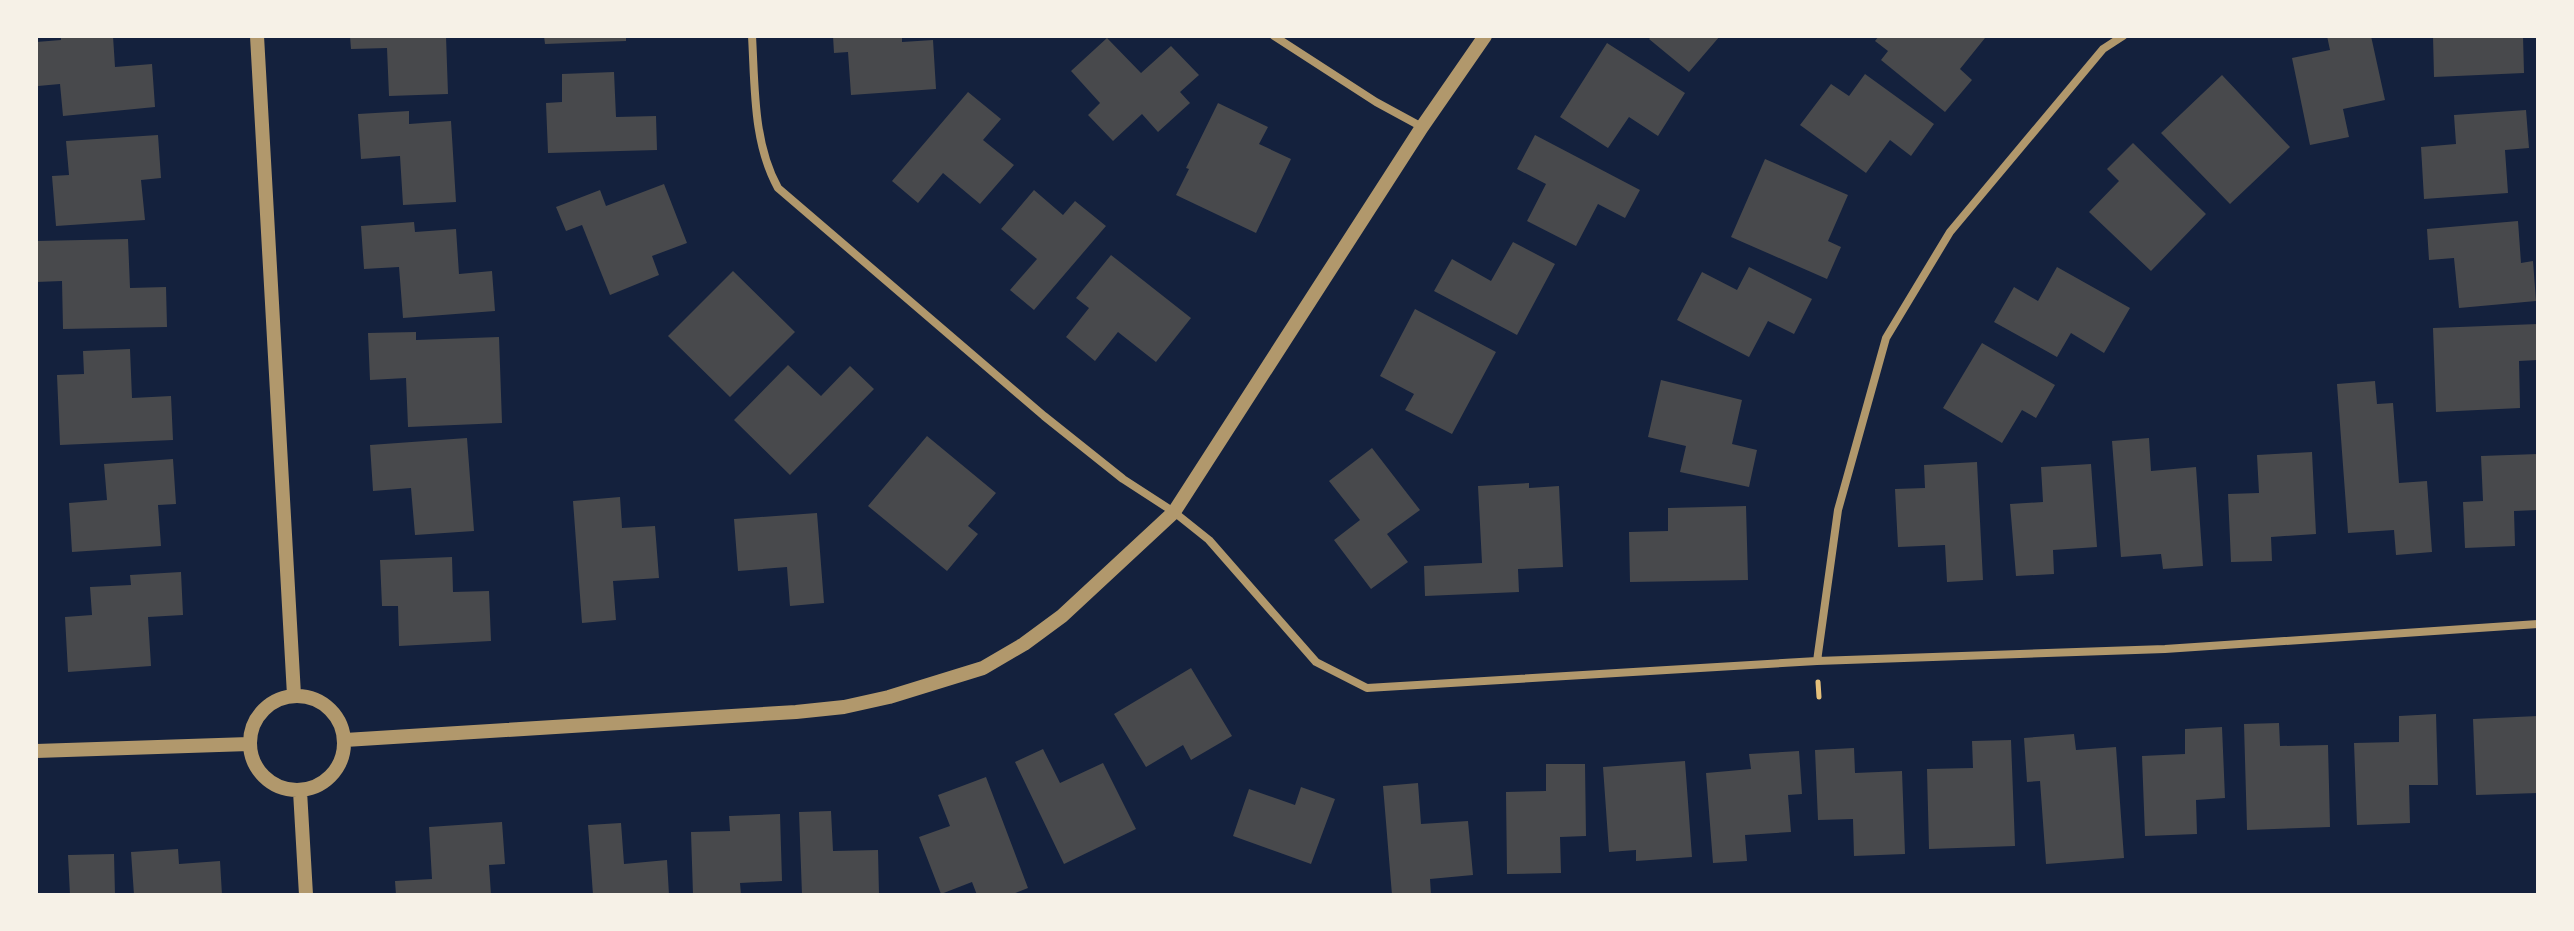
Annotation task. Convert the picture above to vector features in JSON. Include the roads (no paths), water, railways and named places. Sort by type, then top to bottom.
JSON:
[{"type":"street","points":[[257,36],[294,695]]},
{"type":"street","points":[[752,36],[759,133],[767,170],[778,188],[1044,416],[1123,479],[1174,512],[1209,540],[1316,662],[1367,688],[1817,661],[2165,649],[2538,624]]},
{"type":"street","points":[[1274,36],[1376,102],[1422,127]]},
{"type":"street","points":[[345,740],[844,707],[889,697],[983,668],[1024,644],[1062,616],[1174,512],[1422,127],[1485,36]]},
{"type":"street","points":[[1817,661],[1838,510],[1886,338],[1950,232],[2103,49],[2123,36]]},
{"type":"street","points":[[294,695],[319,700],[337,716],[345,740],[340,764],[332,774],[324,783],[300,791],[275,786],[256,769],[249,744],[254,721],[271,702],[294,695]]},
{"type":"street","points":[[36,751],[249,744]]},
{"type":"street","points":[[300,791],[306,895]]}]
